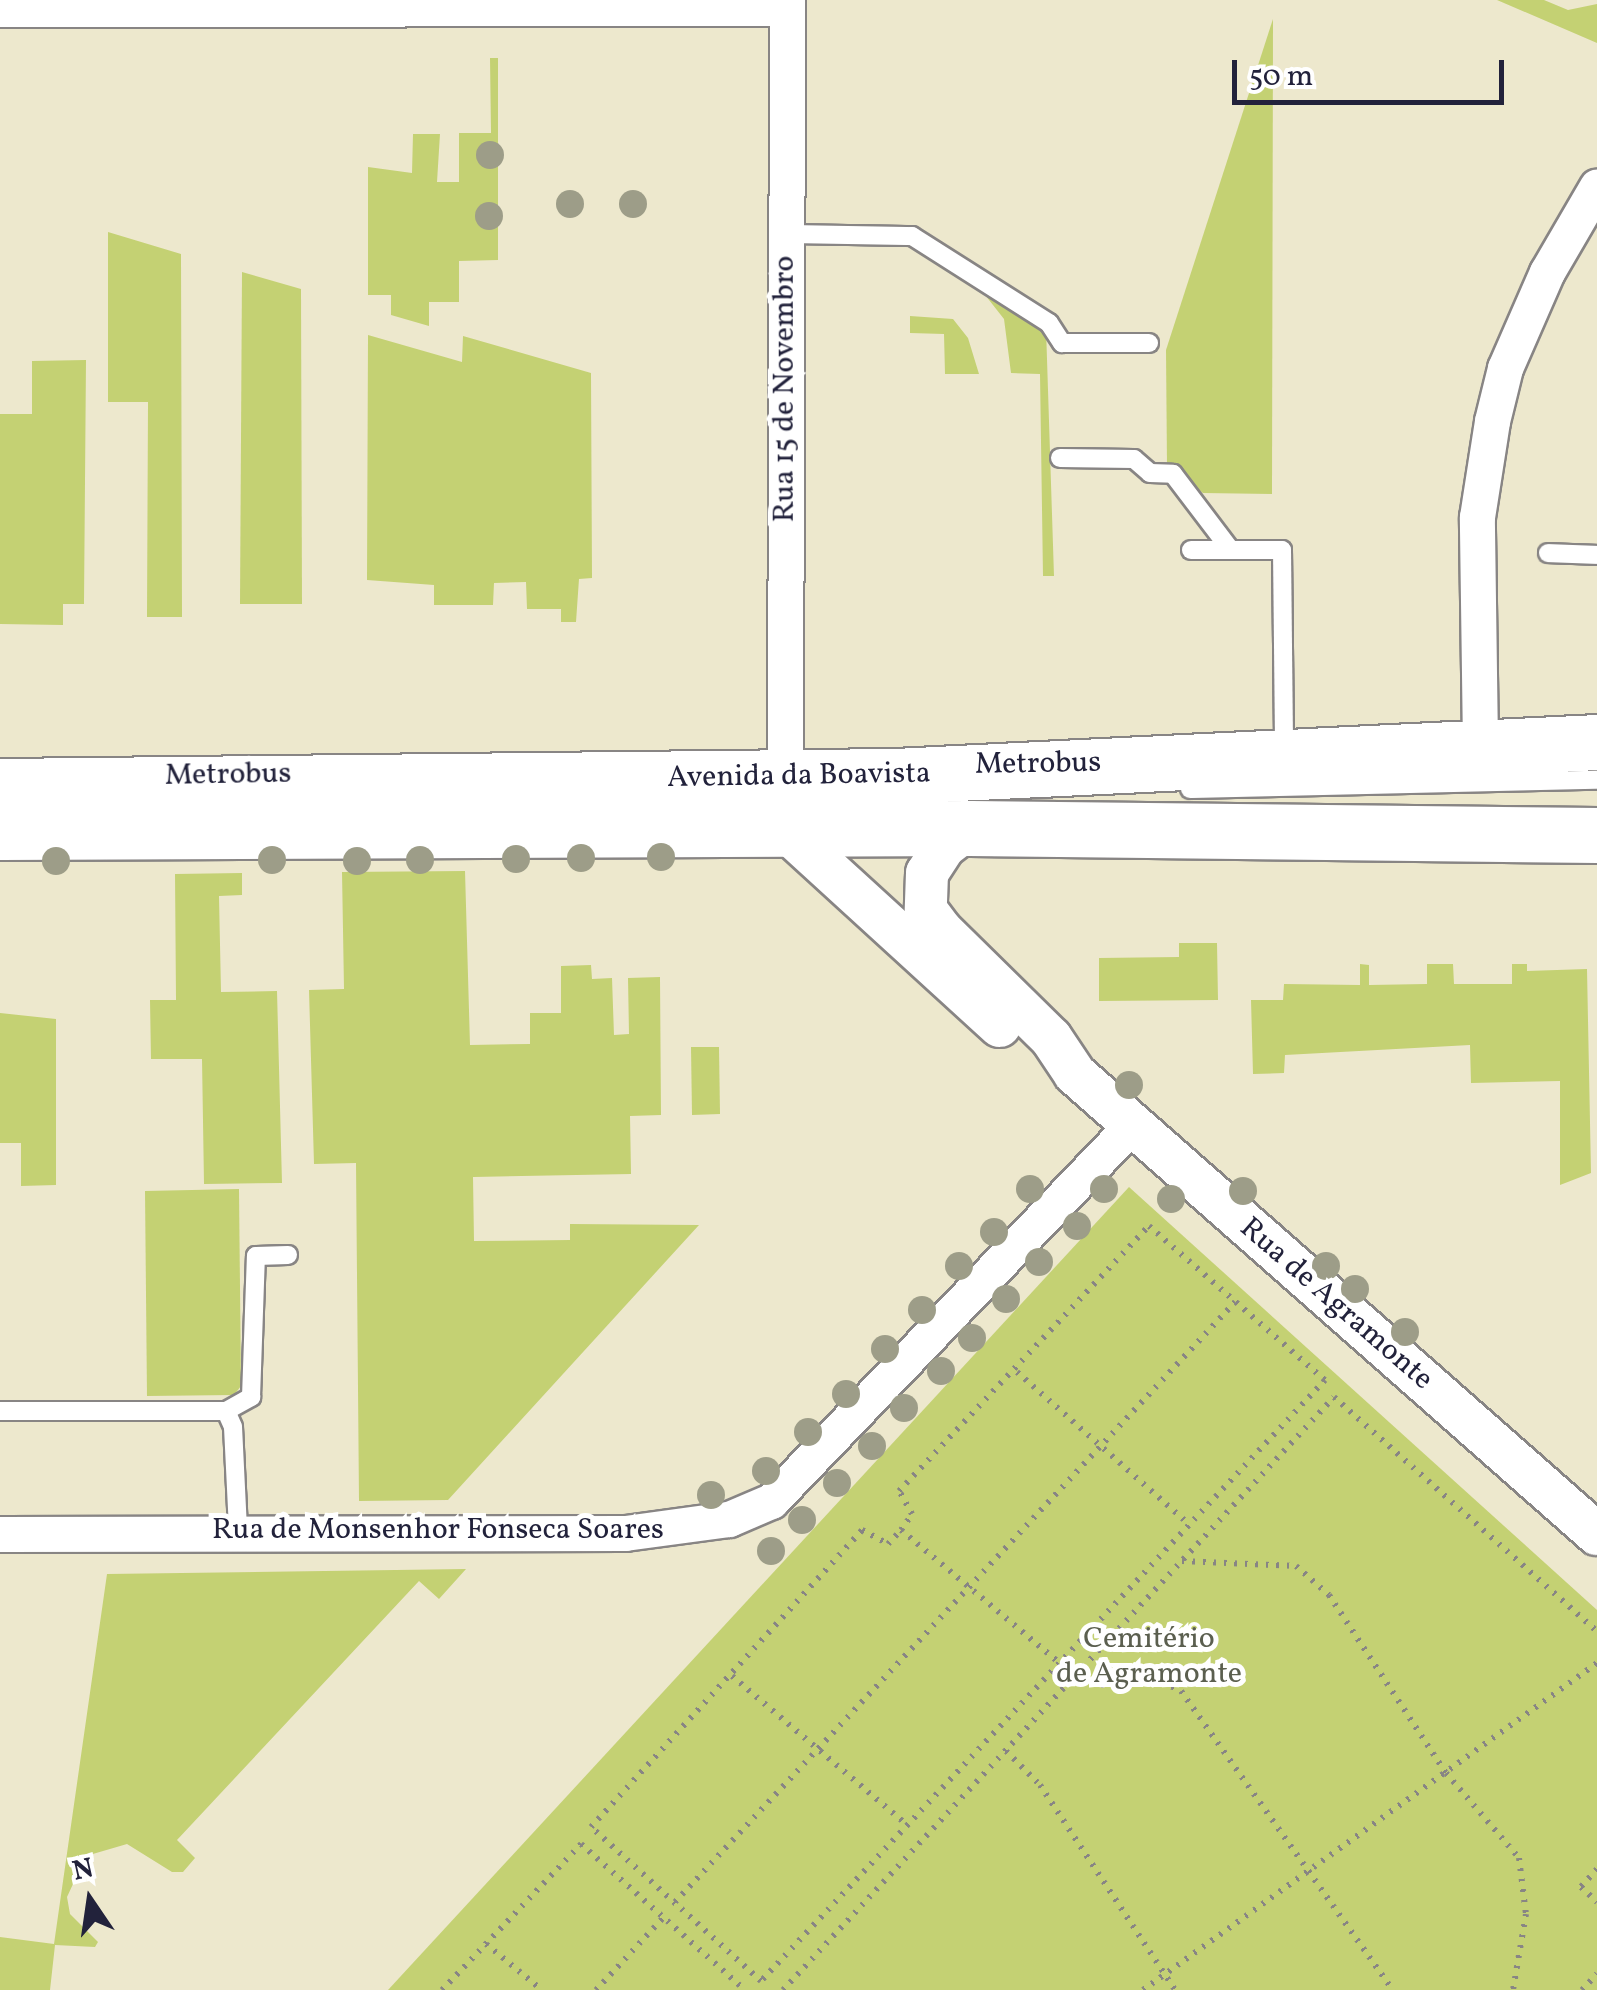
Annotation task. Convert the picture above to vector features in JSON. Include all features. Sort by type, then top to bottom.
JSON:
[{"type":"main road","name":"Avenida da Boavista","points":[[0,832],[795,806],[1284,755],[1597,742]]},
{"type":"main road","name":"Avenida da Boavista","points":[[0,786],[982,810],[1087,834],[1597,835]]},
{"type":"street","points":[[0,9],[788,4]]},
{"type":"street","name":"Rua 15 de Novembro","points":[[788,4],[784,234],[795,806]]},
{"type":"street","points":[[1480,744],[1476,517],[1492,421],[1505,368],[1548,272],[1597,186]]},
{"type":"street","name":"Rua de Agramonte","points":[[795,806],[886,890],[941,930],[1051,1038],[1075,1074],[1597,1534]]},
{"type":"street","name":"Rua de Agramonte","points":[[795,806],[1033,1056],[1075,1074]]},
{"type":"street","name":"Rua de Agramonte","points":[[941,930],[926,910],[928,873],[944,847],[982,810]]},
{"type":"street","name":"Rua de Monsenhor Fonseca Soares","points":[[0,1534],[238,1530],[624,1533],[729,1519],[771,1502],[1132,1125]]},
{"type":"lane","points":[[784,234],[912,236],[1049,323],[1062,343],[1149,343]]},
{"type":"lane","points":[[1060,458],[1134,458],[1150,474],[1173,474],[1230,550]]},
{"type":"lane","points":[[1191,550],[1282,550],[1284,755]]},
{"type":"lane","points":[[1548,553],[1597,555]]},
{"type":"lane","points":[[1171,789],[1597,780]]},
{"type":"lane","name":"Metrobus","points":[[0,806],[795,806]]},
{"type":"lane","points":[[1087,834],[1489,812]]},
{"type":"lane","points":[[0,1412],[226,1411],[252,1397],[256,1256],[288,1255]]},
{"type":"lane","points":[[226,1411],[233,1426],[238,1530]]},
{"type":"path","points":[[1148,1226],[1325,1380],[762,1981],[591,1827],[862,1530],[888,1544],[912,1514],[899,1490],[1017,1372],[1148,1226]]},
{"type":"path","points":[[674,1902],[971,1590],[1234,1302]]},
{"type":"path","points":[[1017,1372],[1189,1524]]},
{"type":"path","points":[[783,1990],[1334,1397],[1597,1631]]},
{"type":"path","points":[[901,1530],[1057,1665],[1075,1676],[1101,1685],[1153,1677],[1180,1690],[1215,1730],[1308,1872],[1393,1990]]},
{"type":"path","points":[[1182,1561],[1296,1566],[1329,1595],[1446,1773],[1519,1858],[1526,1914],[1512,1990]]},
{"type":"path","points":[[1143,1990],[1597,1663]]},
{"type":"path","points":[[732,1676],[907,1825]]},
{"type":"path","points":[[1005,1750],[1040,1785],[1175,1990]]},
{"type":"path","points":[[442,1990],[581,1844],[745,1990]]},
{"type":"path","points":[[1597,1869],[1581,1887],[1597,1902]]},
{"type":"path","points":[[596,1990],[663,1918]]},
{"type":"path","points":[[486,1944],[542,1990]]},
{"type":"path","points":[[1582,1990],[1597,1974]]},
{"type":"green space","points":[[1497,0],[1544,0],[1568,10],[1597,4],[1597,43]]},
{"type":"green space","points":[[1273,19],[1272,494],[1203,493],[1167,466],[1166,350]]},
{"type":"green space","points":[[490,58],[498,58],[498,260],[459,261],[459,302],[429,302],[429,326],[391,315],[391,295],[368,295],[368,167],[412,173],[413,134],[440,134],[437,182],[459,182],[459,133],[491,133]]},
{"type":"green space","points":[[108,232],[181,254],[182,617],[147,617],[148,402],[108,402]]},
{"type":"green space","points":[[242,272],[301,289],[302,604],[240,604]]},
{"type":"green space","points":[[978,286],[1046,328],[1054,576],[1043,576],[1040,374],[1011,373],[1004,319]]},
{"type":"green space","points":[[910,316],[953,319],[968,338],[979,374],[945,374],[944,334],[910,333]]},
{"type":"green space","points":[[368,335],[462,362],[463,336],[591,373],[592,578],[579,579],[576,622],[561,622],[561,609],[527,609],[526,582],[494,583],[493,605],[434,605],[434,585],[367,580]]},
{"type":"green space","points":[[86,360],[84,604],[63,604],[63,625],[0,624],[0,414],[32,414],[32,361]]},
{"type":"green space","points":[[465,871],[470,1045],[530,1044],[530,1013],[561,1013],[561,966],[591,965],[592,979],[612,978],[614,1035],[629,1034],[628,978],[660,977],[661,1115],[630,1116],[631,1174],[473,1177],[474,1241],[570,1240],[570,1224],[699,1225],[448,1500],[359,1501],[356,1163],[314,1164],[309,990],[344,989],[342,872]]},
{"type":"green space","points":[[242,873],[242,895],[219,896],[221,992],[277,991],[282,1183],[204,1184],[202,1059],[151,1059],[150,1000],[176,1000],[175,874]]},
{"type":"green space","points":[[1179,943],[1217,943],[1218,1000],[1099,1001],[1099,958],[1179,957]]},
{"type":"green space","points":[[1360,964],[1369,965],[1369,985],[1427,984],[1427,964],[1453,964],[1454,984],[1512,984],[1512,964],[1527,964],[1527,971],[1587,969],[1591,1173],[1560,1185],[1560,1081],[1471,1083],[1470,1045],[1285,1055],[1284,1073],[1253,1074],[1251,1000],[1283,1000],[1284,984],[1360,985]]},
{"type":"green space","points":[[0,1013],[56,1019],[56,1185],[21,1186],[21,1143],[0,1143]]},
{"type":"green space","points":[[691,1047],[719,1047],[720,1114],[692,1115]]},
{"type":"green space","name":"Cemitério de Agramonte","points":[[1129,1187],[1597,1610],[1597,1990],[388,1990]]},
{"type":"green space","points":[[239,1189],[241,1386],[234,1395],[147,1396],[145,1191]]},
{"type":"green space","points":[[466,1569],[439,1599],[419,1581],[177,1840],[195,1858],[183,1872],[172,1872],[127,1844],[86,1856],[67,1897],[70,1914],[98,1942],[95,1947],[55,1945],[50,1990],[0,1990],[0,1937],[54,1944],[107,1574]]}]
